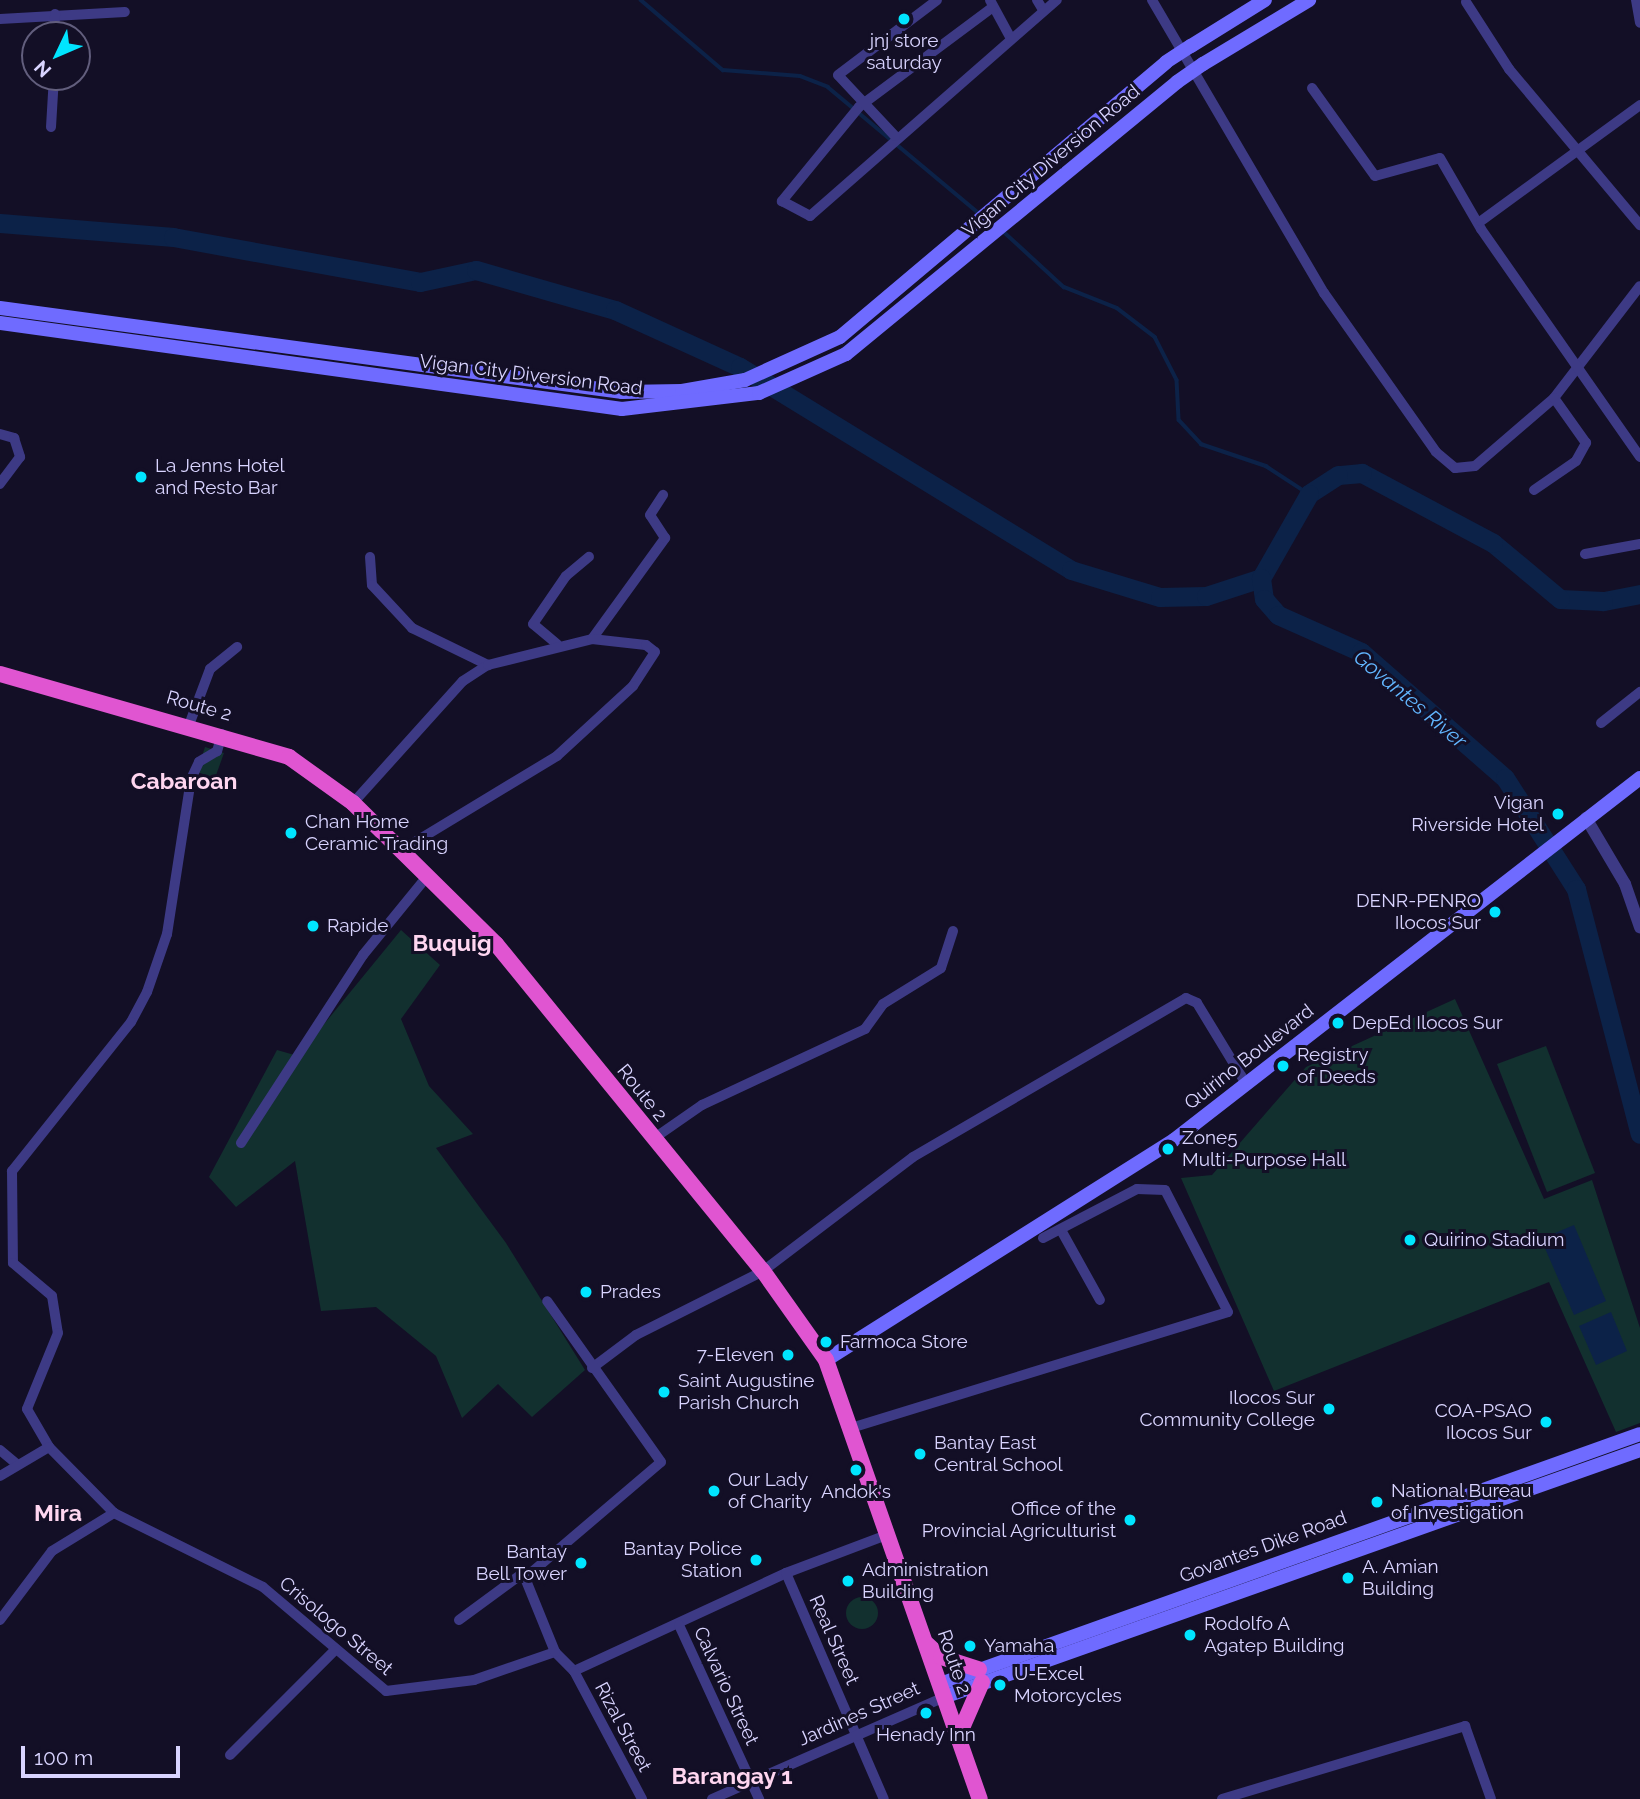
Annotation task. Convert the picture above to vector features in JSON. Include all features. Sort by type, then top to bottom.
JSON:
[{"type":"highway","name":"Route 2","points":[[0,674],[189,724],[289,757],[353,803],[429,874],[496,944],[763,1271],[826,1360],[980,1799]]},
{"type":"highway","points":[[924,1639],[941,1657],[980,1676],[958,1737]]},
{"type":"main road","name":"Vigan City Diversion Road","points":[[0,308],[622,392],[682,391],[745,380],[777,369],[840,337],[1166,62],[1265,0]]},
{"type":"main road","name":"Vigan City Diversion Road","points":[[0,323],[622,409],[759,393],[846,354],[1177,82],[1309,0]]},
{"type":"main road","name":"Quirino Boulevard","points":[[826,1360],[1129,1171],[1640,778]]},
{"type":"main road","name":"Govantes Dike Road","points":[[942,1690],[1520,1484],[1640,1434]]},
{"type":"main road","name":"Govantes Dike Road","points":[[1520,1484],[1640,1450]]},
{"type":"street","points":[[894,137],[861,105],[840,72],[937,0]]},
{"type":"street","points":[[1010,37],[992,3],[861,105],[782,201],[810,216],[894,137],[1010,37],[1040,5],[1057,0]]},
{"type":"street","points":[[1152,0],[1324,293],[1447,464],[1463,471],[1475,466],[1553,398],[1580,370],[1640,286]]},
{"type":"street","points":[[1636,0],[1640,23]]},
{"type":"street","points":[[1466,2],[1509,69],[1581,148],[1640,225]]},
{"type":"street","points":[[0,19],[125,12]]},
{"type":"street","points":[[55,14],[55,21]]},
{"type":"street","points":[[1312,88],[1376,176],[1437,156],[1640,457]]},
{"type":"street","points":[[51,127],[53,91]]},
{"type":"street","points":[[1481,221],[1640,106]]},
{"type":"street","points":[[1534,490],[1570,466],[1586,443],[1553,398]]},
{"type":"street","points":[[0,434],[14,438],[20,457],[0,484]]},
{"type":"street","points":[[592,639],[665,538],[650,515],[663,495]]},
{"type":"street","points":[[1585,554],[1640,544]]},
{"type":"street","points":[[370,557],[372,585],[412,628],[488,665]]},
{"type":"street","points":[[557,643],[533,624],[566,576],[589,557]]},
{"type":"street","points":[[353,803],[463,681],[488,665],[557,643],[592,639],[646,645],[655,659],[558,756],[402,849]]},
{"type":"street","points":[[189,724],[210,669],[237,647]]},
{"type":"street","points":[[1601,723],[1640,692]]},
{"type":"street","name":"Crisologo Street","points":[[222,734],[217,751],[200,762],[191,779],[170,921],[147,992],[131,1022],[12,1171],[13,1263],[47,1291],[55,1313],[58,1343],[27,1409],[49,1447],[114,1513],[263,1587],[375,1685],[398,1691],[474,1680],[555,1652]]},
{"type":"street","points":[[1586,818],[1625,884],[1640,927]]},
{"type":"street","points":[[240,1143],[363,956],[429,874]]},
{"type":"street","points":[[653,1139],[702,1105],[865,1029],[883,1004],[941,968],[953,931]]},
{"type":"street","points":[[592,1368],[636,1335],[763,1271],[912,1157],[1186,998],[1197,1003],[1245,1082]]},
{"type":"street","points":[[851,1428],[1228,1312],[1165,1190],[1137,1189],[1043,1238]]},
{"type":"street","points":[[1061,1230],[1100,1300]]},
{"type":"street","points":[[459,1620],[526,1576],[661,1462],[547,1301]]},
{"type":"street","points":[[0,1476],[49,1447]]},
{"type":"street","points":[[0,1450],[18,1465]]},
{"type":"street","points":[[0,1620],[52,1551],[114,1513]]},
{"type":"street","points":[[526,1576],[555,1652],[573,1671],[679,1625],[786,1573],[889,1534]]},
{"type":"street","name":"Real Street","points":[[786,1573],[884,1799]]},
{"type":"street","name":"Calvario Street","points":[[679,1625],[759,1799]]},
{"type":"street","points":[[230,1755],[335,1650]]},
{"type":"street","name":"Rizal Street","points":[[573,1671],[642,1799]]},
{"type":"street","name":"Jardines Street","points":[[712,1799],[856,1734],[942,1690]]},
{"type":"street","points":[[1222,1799],[1465,1726],[1491,1799]]},
{"type":"green space","points":[[205,747],[224,753],[215,778],[197,772]]},
{"type":"green space","points":[[401,930],[440,965],[401,1019],[429,1086],[473,1134],[436,1148],[506,1243],[585,1370],[532,1417],[498,1384],[462,1418],[436,1356],[376,1307],[321,1311],[295,1161],[236,1207],[209,1177],[277,1050],[298,1056]]},
{"type":"green space","name":"Quirino Stadium","points":[[1455,999],[1544,1199],[1592,1180],[1640,1328],[1640,1423],[1616,1432],[1549,1282],[1274,1391],[1181,1178],[1212,1175],[1306,1067]]},
{"type":"green space","points":[[1546,1046],[1595,1173],[1547,1192],[1497,1064]]},
{"type":"green space","points":[[862,1597],[873,1602],[878,1613],[873,1624],[862,1629],[851,1624],[846,1613],[851,1602]]},
{"type":"water","points":[[1574,1225],[1606,1301],[1574,1315],[1541,1239]]},
{"type":"water","points":[[1611,1312],[1627,1351],[1596,1365],[1579,1326]]},
{"type":"waterway","points":[[641,0],[723,70],[800,76],[828,87],[980,214]]},
{"type":"waterway","points":[[0,223],[173,237],[420,282],[476,270],[615,310],[740,367],[1071,570],[1160,597],[1206,596],[1261,578]]},
{"type":"waterway","points":[[1003,231],[1064,287],[1117,308],[1155,337],[1177,380],[1179,420],[1201,444],[1266,466],[1309,494]]},
{"type":"waterway","name":"Govantes River","points":[[1640,594],[1603,601],[1560,599],[1493,543],[1362,473],[1338,475],[1309,494],[1261,578],[1264,599],[1278,615],[1361,652],[1505,778],[1576,889],[1640,1134]]},
{"type":"place","name":"jnj store saturday","points":[[904,19]]},
{"type":"place","name":"La Jenns Hotel and Resto Bar","points":[[141,477]]},
{"type":"place","name":"Vigan Riverside Hotel","points":[[1558,814]]},
{"type":"place","name":"Chan Home Ceramic Trading","points":[[291,833]]},
{"type":"place","name":"DENR-PENRO Ilocos Sur","points":[[1495,912]]},
{"type":"place","name":"Rapide","points":[[313,926]]},
{"type":"place","name":"DepEd Ilocos Sur","points":[[1338,1023]]},
{"type":"place","name":"Registry of Deeds","points":[[1283,1066]]},
{"type":"place","name":"Zone5 Multi-Purpose Hall","points":[[1168,1149]]},
{"type":"place","name":"Quirino Stadium","points":[[1410,1240]]},
{"type":"place","name":"Prades","points":[[586,1292]]},
{"type":"place","name":"Farmoca Store","points":[[826,1342]]},
{"type":"place","name":"7-Eleven","points":[[788,1355]]},
{"type":"place","name":"Saint Augustine Parish Church","points":[[664,1392]]},
{"type":"place","name":"Ilocos Sur Community College","points":[[1329,1409]]},
{"type":"place","name":"COA-PSAO Ilocos Sur","points":[[1546,1422]]},
{"type":"place","name":"Bantay East Central School","points":[[920,1454]]},
{"type":"place","name":"Andok's","points":[[856,1470]]},
{"type":"place","name":"Our Lady of Charity","points":[[714,1491]]},
{"type":"place","name":"National Bureau of Investigation","points":[[1377,1502]]},
{"type":"place","name":"Office of the Provincial Agriculturist","points":[[1130,1520]]},
{"type":"place","name":"Bantay Police Station","points":[[756,1560]]},
{"type":"place","name":"Bantay Bell Tower","points":[[581,1563]]},
{"type":"place","name":"A. Amian Building","points":[[1348,1578]]},
{"type":"place","name":"Administration Building","points":[[848,1581]]},
{"type":"place","name":"Rodolfo A Agatep Building","points":[[1190,1635]]},
{"type":"place","name":"Yamaha","points":[[970,1646]]},
{"type":"place","name":"U-Excel Motorcycles","points":[[1000,1685]]},
{"type":"place","name":"Henady Inn","points":[[926,1713]]},
{"type":"district","name":"Cabaroan","points":[[184,781]]},
{"type":"district","name":"Buquig","points":[[452,943]]},
{"type":"district","name":"Mira","points":[[58,1513]]},
{"type":"district","name":"Barangay 1","points":[[732,1776]]}]
